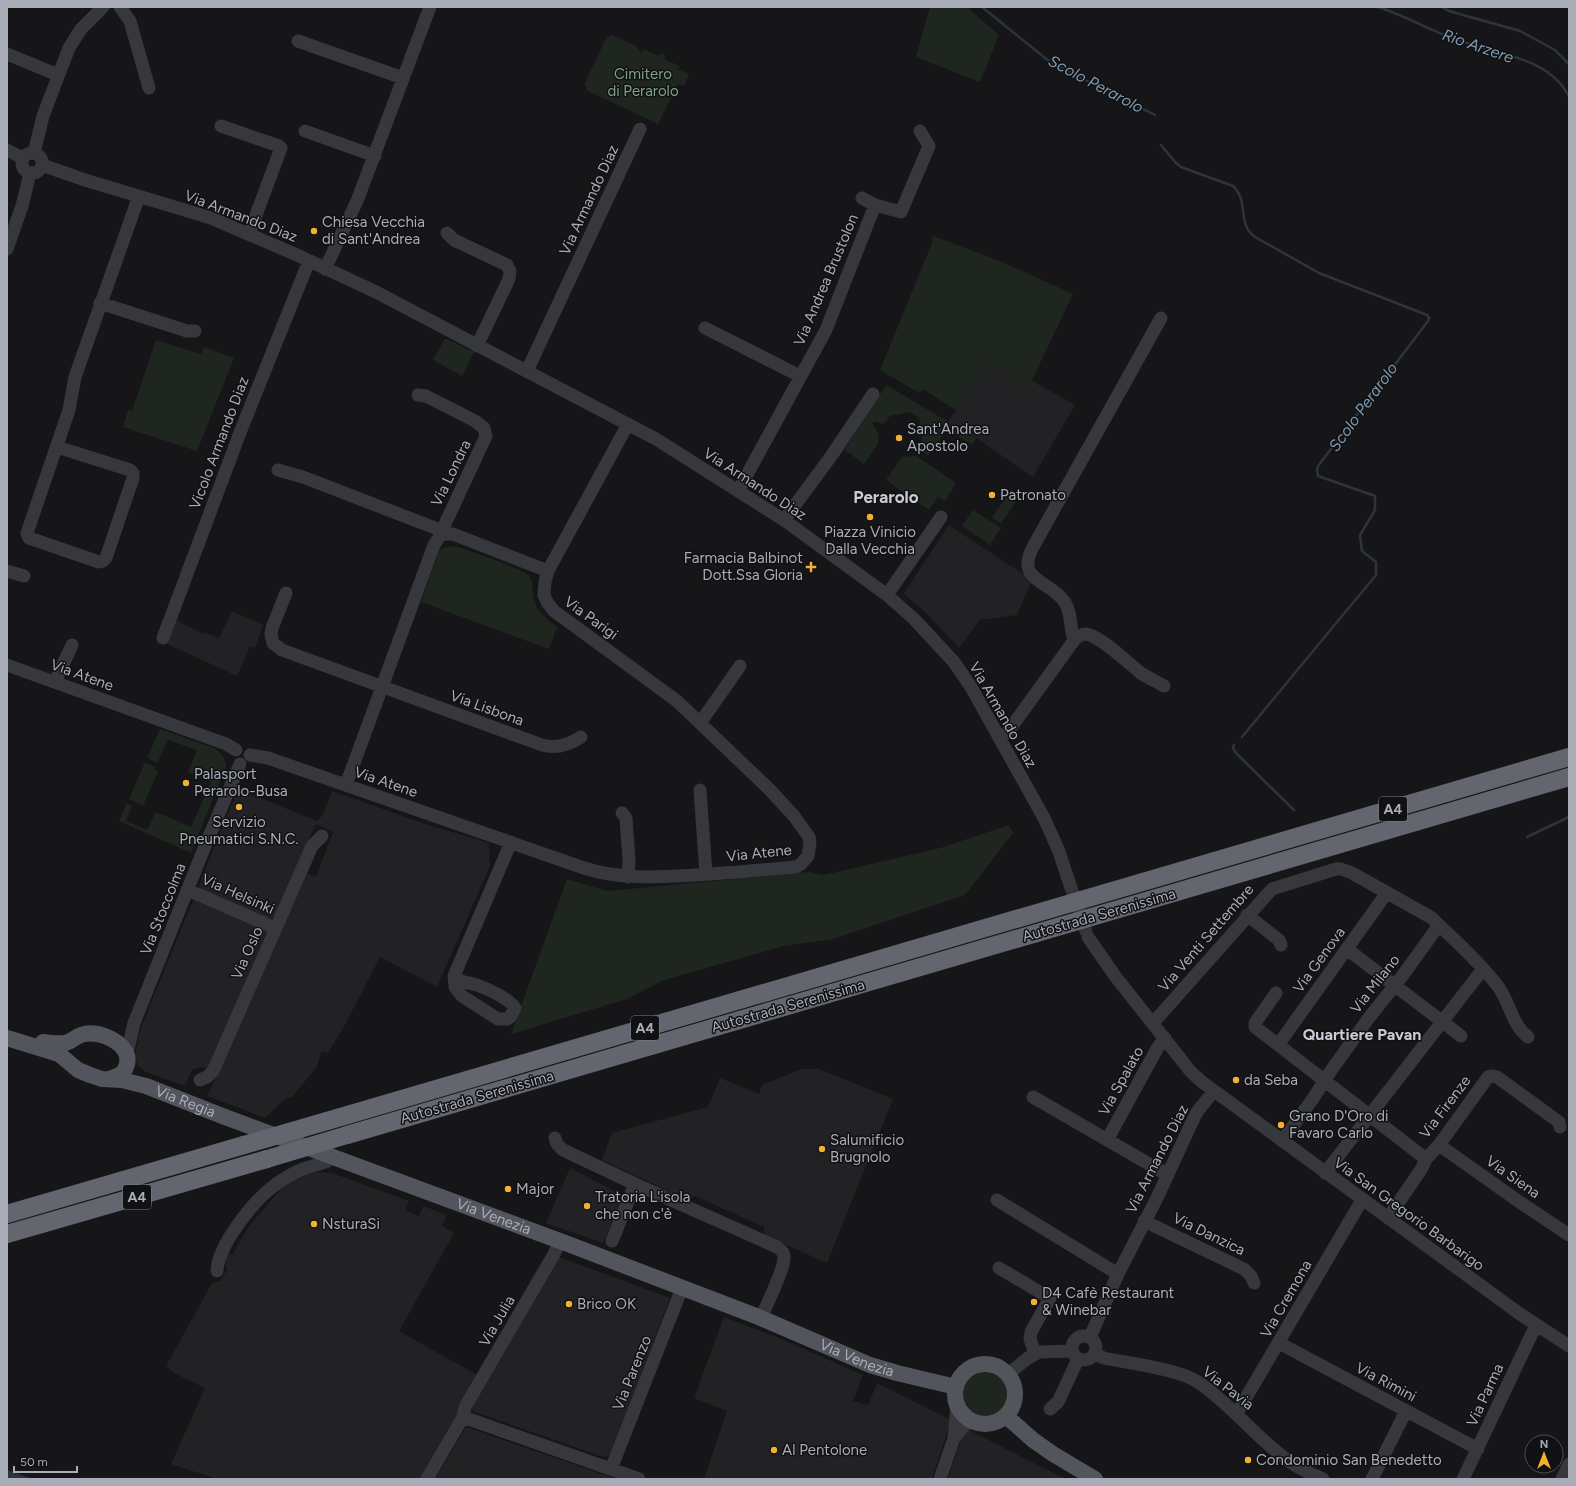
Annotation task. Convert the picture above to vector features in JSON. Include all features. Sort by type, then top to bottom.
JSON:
[{"type":"highway","name":"Autostrada Serenissima","points":[[7,1214],[1569,757]]},
{"type":"highway","name":"Autostrada Serenissima","points":[[7,1234],[1569,777]]},
{"type":"main road","name":"Via Regia","points":[[7,1030],[51,1043],[66,1043],[78,1036],[88,1034],[106,1037],[120,1044],[134,1075],[146,1086]]},
{"type":"main road","name":"Via Regia","points":[[7,1038],[59,1054],[78,1070],[90,1075],[102,1079],[122,1080],[146,1086],[225,1118]]},
{"type":"main road","points":[[71,1063],[68,1055],[73,1040]]},
{"type":"main road","points":[[110,1079],[122,1074],[127,1058]]},
{"type":"main road","name":"Via Venezia","points":[[225,1118],[560,1241],[761,1318],[874,1366],[956,1387]]},
{"type":"main road","points":[[982,1364],[1001,1368],[1008,1374],[1013,1382],[1015,1400],[1012,1409],[1006,1416],[993,1424],[979,1424],[972,1422],[963,1415],[956,1405],[955,1393],[959,1378],[965,1371],[973,1366],[982,1364]]},
{"type":"main road","points":[[1006,1416],[1033,1440],[1095,1479]]},
{"type":"street","points":[[7,150],[29,156],[41,159],[42,165],[39,171],[30,173],[25,171],[22,167],[22,163],[29,156],[58,75],[75,36],[103,7]]},
{"type":"street","points":[[120,7],[130,21],[149,88]]},
{"type":"street","points":[[325,269],[352,213],[375,156],[430,7]]},
{"type":"street","points":[[298,41],[403,78]]},
{"type":"street","points":[[7,54],[58,75]]},
{"type":"street","points":[[221,126],[281,148],[250,234]]},
{"type":"street","name":"Via Armando Diaz","points":[[527,371],[640,129]]},
{"type":"street","points":[[305,131],[375,156]]},
{"type":"street","name":"Via Andrea Brustolon","points":[[738,491],[826,330],[875,205],[901,212],[929,146],[920,131]]},
{"type":"street","name":"Via Armando Diaz","points":[[42,165],[85,180],[198,214],[250,234],[376,292],[628,424],[662,443],[784,520],[887,595],[914,619],[954,662],[971,687],[1044,818],[1058,849],[1070,885]]},
{"type":"street","points":[[7,249],[22,206],[30,173]]},
{"type":"street","points":[[57,446],[130,470],[133,473],[133,478],[106,558],[101,562],[29,538],[27,535],[72,397],[75,377],[139,196]]},
{"type":"street","points":[[862,198],[875,205]]},
{"type":"street","points":[[447,233],[454,240],[507,265],[510,271],[509,279],[477,346]]},
{"type":"street","name":"Vicolo Armando Diaz","points":[[163,638],[241,430],[309,261]]},
{"type":"street","points":[[100,303],[187,330],[195,330]]},
{"type":"street","points":[[1075,639],[1072,634],[1071,616],[1064,601],[1030,573],[1027,561],[1161,318]]},
{"type":"street","points":[[705,328],[800,376]]},
{"type":"street","points":[[784,520],[873,394]]},
{"type":"street","name":"Via Londra","points":[[418,395],[426,396],[469,418],[481,426],[486,432],[485,440],[452,507],[442,536]]},
{"type":"street","name":"Via Parigi","points":[[628,424],[548,571],[544,595],[554,611],[677,701],[774,794],[789,810],[809,837],[809,853]]},
{"type":"street","name":"Via Londra","points":[[278,470],[303,477],[435,528],[442,536]]},
{"type":"street","points":[[887,595],[941,517]]},
{"type":"street","points":[[346,785],[434,545],[442,536],[452,534],[548,571]]},
{"type":"street","points":[[7,571],[24,576]]},
{"type":"street","name":"Via Lisbona","points":[[286,593],[271,634],[271,640],[275,646],[282,650],[549,747],[571,744],[581,737]]},
{"type":"street","points":[[999,738],[1008,733],[1075,639],[1080,635],[1085,634],[1093,636],[1143,674],[1164,686]]},
{"type":"street","points":[[55,682],[72,646]]},
{"type":"street","name":"Via Atene","points":[[7,665],[226,744],[236,750],[244,748],[249,751],[250,756],[268,758],[595,872],[628,877],[666,877],[796,867],[805,860],[809,853]]},
{"type":"street","points":[[700,723],[740,666]]},
{"type":"street","points":[[236,750],[233,757],[236,762],[240,764],[247,762],[250,756]]},
{"type":"street","name":"Via Stoccolma","points":[[127,1058],[134,1023],[240,764]]},
{"type":"street","name":"Via Atene","points":[[700,790],[706,874]]},
{"type":"street","points":[[622,813],[626,818],[629,861],[628,877]]},
{"type":"street","name":"Via Oslo","points":[[200,1080],[207,1077],[213,1071],[312,846],[322,836]]},
{"type":"street","points":[[454,976],[511,842]]},
{"type":"street","name":"Via Venti Settembre","points":[[1153,1023],[1272,889],[1340,869],[1352,873],[1386,894],[1432,918],[1483,969],[1503,993],[1515,1023],[1528,1037]]},
{"type":"street","name":"Via Helsinki","points":[[188,890],[275,928]]},
{"type":"street","name":"Via Genova","points":[[1278,1045],[1386,894]]},
{"type":"street","points":[[1247,916],[1279,940],[1281,945]]},
{"type":"street","name":"Via Milano","points":[[1282,1141],[1368,1019],[1439,925]]},
{"type":"street","points":[[1088,937],[1115,976],[1191,1072],[1213,1092]]},
{"type":"street","points":[[1347,949],[1461,1036]]},
{"type":"street","points":[[1325,1173],[1483,969]]},
{"type":"street","points":[[1276,993],[1254,1025],[1255,1027],[1426,1159]]},
{"type":"street","points":[[106,1037],[122,1034],[134,1023]]},
{"type":"street","name":"Via Spalato","points":[[1107,1140],[1158,1047],[1165,1038]]},
{"type":"street","name":"Via Firenze","points":[[1383,1215],[1416,1164],[1426,1159],[1439,1145],[1486,1080],[1491,1076],[1496,1077],[1559,1122],[1560,1127]]},
{"type":"street","name":"Via Armando Diaz","points":[[1090,1337],[1118,1274],[1168,1175],[1197,1112],[1213,1092]]},
{"type":"street","name":"Via San Gregorio Barbarigo","points":[[1213,1092],[1536,1325],[1569,1346]]},
{"type":"street","name":"Via Spalato","points":[[1033,1097],[1168,1175]]},
{"type":"street","points":[[555,1138],[563,1150],[781,1250],[784,1256],[782,1266],[761,1318]]},
{"type":"street","name":"Via Siena","points":[[1439,1145],[1569,1235]]},
{"type":"street","points":[[217,1271],[218,1259],[227,1243],[246,1214],[261,1197],[275,1185],[297,1171],[328,1161],[330,1156]]},
{"type":"street","points":[[612,1240],[635,1184]]},
{"type":"street","points":[[997,1200],[1118,1274]]},
{"type":"street","name":"Via Cremona","points":[[1237,1413],[1362,1200]]},
{"type":"street","name":"Via Danzica","points":[[1144,1221],[1244,1269],[1251,1276],[1254,1283]]},
{"type":"street","name":"Via Julia","points":[[427,1479],[560,1241]]},
{"type":"street","points":[[999,1268],[1050,1298],[1031,1332],[1030,1339],[1035,1353]]},
{"type":"street","name":"Via Parenzo","points":[[611,1469],[682,1288]]},
{"type":"street","name":"Via Parma","points":[[1463,1479],[1536,1325]]},
{"type":"street","points":[[1008,1374],[1035,1353],[1039,1352],[1075,1355],[1089,1359],[1096,1350],[1095,1342],[1090,1337],[1082,1336],[1074,1339],[1071,1347],[1075,1355],[1058,1402],[1050,1409]]},
{"type":"street","name":"Via Rimini","points":[[1279,1343],[1478,1449]]},
{"type":"street","name":"Via Pavia","points":[[1094,1354],[1104,1358],[1166,1371],[1198,1382],[1237,1413],[1302,1475],[1323,1479]]},
{"type":"street","points":[[940,1479],[954,1438],[956,1405]]},
{"type":"street","points":[[1372,1479],[1406,1411]]},
{"type":"street","points":[[463,1417],[639,1479]]},
{"type":"street","points":[[954,1438],[966,1424],[972,1422]]},
{"type":"street","points":[[1562,1479],[1569,1464]]},
{"type":"shaded area","points":[[988,365],[1033,392],[1038,384],[1075,405],[1033,477],[976,438],[948,422]]},
{"type":"shaded area","points":[[949,525],[1032,580],[1017,615],[980,620],[959,648],[925,612],[904,593]]},
{"type":"shaded area","points":[[232,611],[263,625],[255,648],[250,646],[237,676],[165,643],[174,619],[203,634],[204,632],[219,638]]},
{"type":"shaded area","points":[[238,789],[317,821],[322,816],[332,791],[428,825],[489,843],[490,866],[437,987],[380,957],[346,1023],[328,1053],[322,1051],[316,1068],[292,1097],[286,1098],[265,1118],[207,1096],[307,873],[316,877],[333,832],[316,824],[275,915],[271,919],[202,891],[199,888],[200,882]]},
{"type":"shaded area","points":[[197,899],[267,930],[208,1068],[202,1067],[192,1070],[185,1086],[146,1072],[138,1066],[135,1057],[139,1033],[193,900]]},
{"type":"shaded area","points":[[802,1069],[819,1069],[893,1099],[827,1263],[764,1235],[764,1227],[695,1196],[688,1200],[602,1160],[612,1133],[708,1107],[720,1078],[759,1094],[762,1085]]},
{"type":"shaded area","points":[[570,1168],[624,1196],[603,1243],[546,1223]]},
{"type":"shaded area","points":[[317,1172],[332,1173],[409,1201],[405,1210],[419,1216],[423,1206],[447,1215],[442,1226],[454,1233],[399,1331],[479,1376],[420,1479],[217,1479],[171,1464],[205,1388],[176,1374],[166,1366],[212,1283],[220,1281],[227,1270],[224,1260],[228,1253],[232,1255],[249,1226],[281,1189],[296,1177]]},
{"type":"shaded area","points":[[556,1256],[670,1298],[609,1456],[603,1457],[474,1412],[471,1408]]},
{"type":"shaded area","points":[[724,1317],[779,1338],[863,1375],[853,1401],[868,1405],[877,1383],[951,1420],[932,1479],[704,1479],[727,1411],[694,1398]]},
{"type":"shaded area","points":[[466,1427],[616,1479],[435,1479]]},
{"type":"shaded area","points":[[967,1429],[1065,1479],[948,1479],[964,1431]]},
{"type":"shaded area","points":[[7,1470],[33,1479],[7,1479]]},
{"type":"green space","points":[[930,7],[967,7],[999,35],[980,82],[916,57]]},
{"type":"green space","name":"Cimitero di Perarolo","points":[[611,34],[638,47],[637,50],[642,52],[644,49],[659,56],[660,53],[666,56],[664,59],[680,66],[678,69],[689,74],[684,86],[678,84],[658,124],[586,90],[587,87],[584,85],[607,36],[610,37]]},
{"type":"green space","points":[[933,236],[1000,261],[1073,294],[1032,380],[1038,384],[1033,392],[988,366],[956,410],[923,389],[919,393],[880,370],[932,243]]},
{"type":"green space","points":[[445,338],[474,352],[462,376],[433,360]]},
{"type":"green space","points":[[156,340],[201,354],[204,347],[234,358],[197,451],[123,427],[128,410],[132,411]]},
{"type":"green space","points":[[886,385],[976,438],[973,445],[947,430],[928,456],[917,447],[922,439],[919,418],[910,412],[890,416],[883,424],[874,421],[872,423],[879,435],[878,444],[864,464],[845,449]]},
{"type":"green space","points":[[916,456],[956,483],[945,501],[938,497],[929,510],[886,480],[902,457]]},
{"type":"green space","points":[[1011,489],[1020,495],[1001,524],[992,518]]},
{"type":"green space","points":[[973,510],[1001,528],[990,545],[962,526]]},
{"type":"green space","points":[[453,546],[508,565],[525,573],[531,578],[534,599],[538,609],[557,627],[549,649],[421,602],[439,552],[444,548]]},
{"type":"green space","points":[[160,729],[214,748],[221,754],[225,761],[226,767],[191,853],[119,821],[127,803],[132,806],[126,821],[147,830],[156,812],[191,827],[211,782],[188,772],[197,750],[168,740],[157,763],[147,758]]},
{"type":"green space","points":[[145,762],[155,767],[154,769],[158,771],[143,806],[129,799]]},
{"type":"green space","points":[[1009,825],[1013,833],[965,895],[833,939],[784,946],[664,980],[627,999],[511,1034],[567,879],[607,891],[808,872],[824,875],[940,848]]},
{"type":"green space","points":[[980,1370],[990,1370],[1002,1377],[1009,1389],[1009,1399],[1002,1411],[990,1418],[980,1418],[972,1414],[965,1407],[961,1399],[961,1389],[965,1381],[972,1374]]},
{"type":"waterway","name":"Scolo Perarolo","points":[[982,7],[1050,62],[1155,115]]},
{"type":"waterway","name":"Rio Arzere","points":[[1378,7],[1448,36],[1535,65],[1549,73],[1560,84],[1569,97]]},
{"type":"waterway","points":[[1442,7],[1449,11],[1520,31],[1555,50],[1569,64]]},
{"type":"waterway","name":"Scolo Perarolo","points":[[1161,145],[1181,167],[1233,186],[1241,199],[1246,225],[1255,237],[1319,273],[1427,315],[1429,318],[1318,466],[1317,470],[1318,476],[1375,496],[1375,510],[1360,535],[1362,551],[1376,562],[1376,575],[1242,737]]},
{"type":"waterway","name":"Scolo Perarolo","points":[[1234,745],[1233,748],[1236,753],[1294,810]]},
{"type":"waterway","name":"Scolo Perarolo","points":[[1527,837],[1569,817]]},
{"type":"tunnel","points":[[1070,885],[1088,937]]},
{"type":"place","name":"Chiesa Vecchia di Sant'Andrea","points":[[314,231]]},
{"type":"place","name":"Sant'Andrea Apostolo","points":[[899,438]]},
{"type":"place","name":"Patronato","points":[[992,495]]},
{"type":"place","name":"Piazza Vinicio Dalla Vecchia","points":[[870,517]]},
{"type":"place","name":"Farmacia Balbinot Dott.Ssa Gloria","points":[[811,567]]},
{"type":"place","name":"Palasport Perarolo-Busa","points":[[186,783]]},
{"type":"place","name":"Servizio Pneumatici S.N.C.","points":[[239,807]]},
{"type":"place","name":"da Seba","points":[[1236,1080]]},
{"type":"place","name":"Grano D'Oro di Favaro Carlo","points":[[1281,1125]]},
{"type":"place","name":"Salumificio Brugnolo","points":[[822,1149]]},
{"type":"place","name":"Major","points":[[508,1189]]},
{"type":"place","name":"Tratoria L'isola che non c'è","points":[[587,1206]]},
{"type":"place","name":"NsturaSi","points":[[314,1224]]},
{"type":"place","name":"D4 Cafè Restaurant & Winebar","points":[[1034,1302]]},
{"type":"place","name":"Brico OK","points":[[569,1304]]},
{"type":"place","name":"Al Pentolone","points":[[774,1450]]},
{"type":"place","name":"Condominio San Benedetto","points":[[1248,1460]]},
{"type":"district","name":"Perarolo","points":[[886,497]]},
{"type":"district","name":"Quartiere Pavan","points":[[1362,1034]]}]
